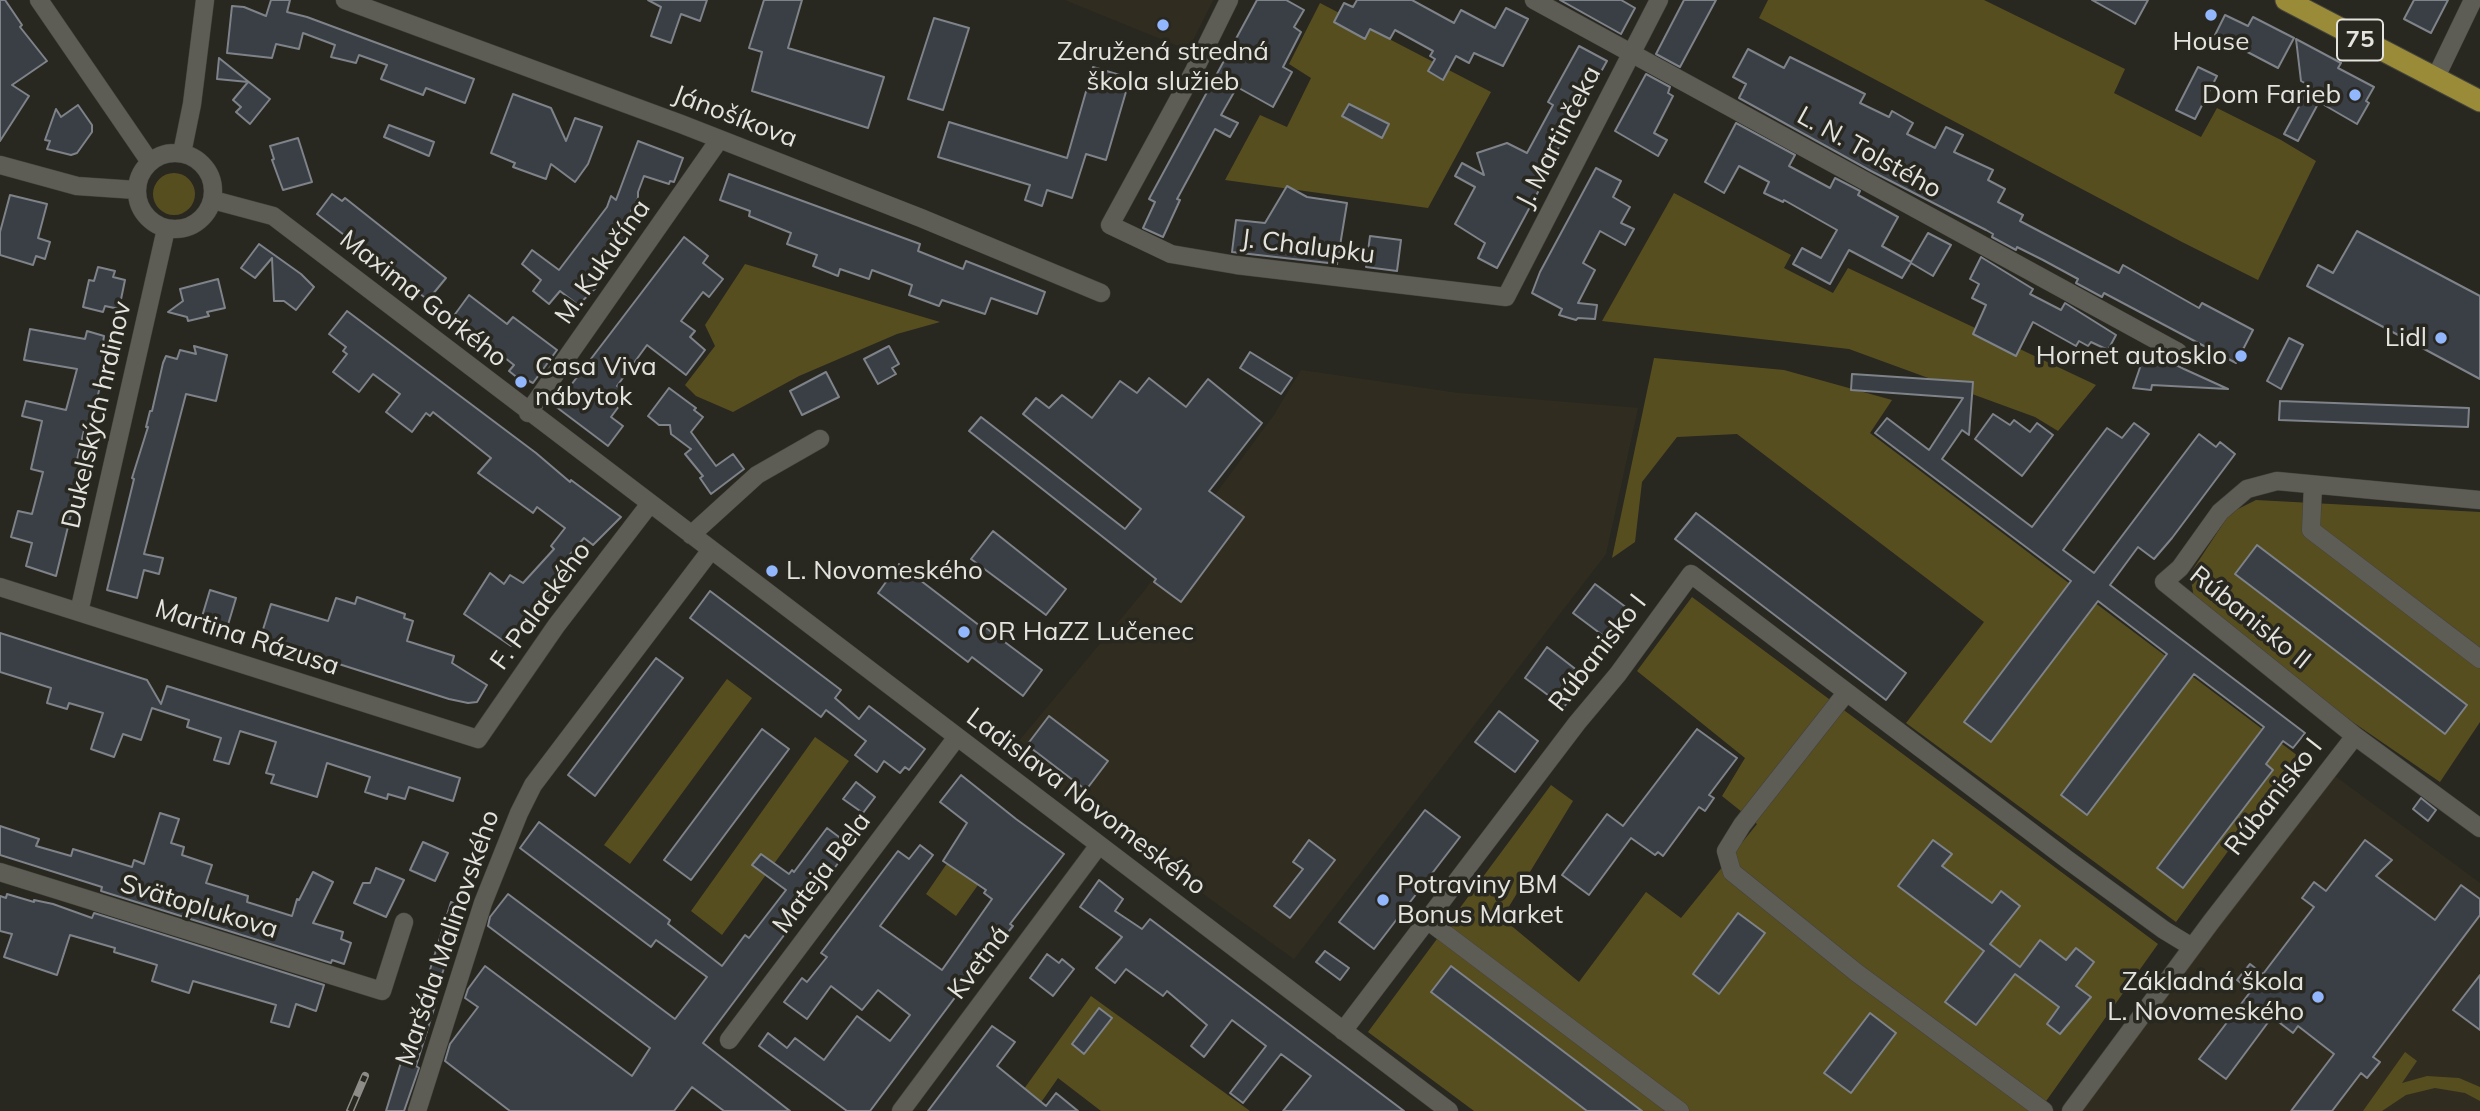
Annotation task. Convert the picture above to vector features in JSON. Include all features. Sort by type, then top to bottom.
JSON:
[{"type":"main road","name":"75","points":[[2286,0],[2480,102]]},
{"type":"street","points":[[39,0],[150,162]]},
{"type":"street","points":[[182,153],[192,104],[205,0]]},
{"type":"street","name":"Jánošíkova","points":[[345,0],[921,218],[1101,293]]},
{"type":"street","name":"J. Chalupku","points":[[1229,0],[1194,71],[1110,225],[1171,254],[1249,267],[1506,297]]},
{"type":"street","name":"L. N. Tolstého","points":[[1534,0],[2178,352]]},
{"type":"street","name":"J. Martinčeka","points":[[1506,297],[1658,0]]},
{"type":"street","points":[[2435,79],[2473,0]]},
{"type":"street","name":"M. Kukučína","points":[[528,413],[719,140]]},
{"type":"street","points":[[182,153],[196,159],[208,170],[214,184],[213,200],[207,214],[195,225],[181,230],[166,229],[154,224],[144,215],[136,190],[140,175],[150,162],[165,154],[182,153]]},
{"type":"street","points":[[0,165],[78,186],[136,190]]},
{"type":"street","name":"Maxima Gorkého","points":[[213,200],[272,216],[691,535]]},
{"type":"street","name":"Dukelských hrdinov","points":[[79,612],[166,229]]},
{"type":"street","points":[[691,535],[757,475],[820,439]]},
{"type":"street","name":"Rúbanisko II","points":[[2355,736],[2164,582],[2180,568],[2220,512],[2248,489],[2277,481],[2480,500]]},
{"type":"street","points":[[2313,485],[2311,530],[2480,659]]},
{"type":"street","name":"F. Palackého","points":[[478,739],[556,626],[649,505]]},
{"type":"street","name":"Ladislava Novomeského","points":[[691,535],[1450,1111]]},
{"type":"street","name":"Maršála Malinovského","points":[[417,1111],[483,903],[533,785],[711,550]]},
{"type":"street","name":"Rúbanisko I","points":[[1343,1031],[1577,723],[1618,674],[1691,574],[2090,876],[2192,947]]},
{"type":"street","name":"Martina Rázusa","points":[[0,587],[478,739]]},
{"type":"street","points":[[1846,693],[1742,825],[1726,851],[1732,872],[1857,973],[2044,1111]]},
{"type":"street","name":"Rúbanisko I","points":[[2071,1111],[2192,947],[2355,736],[2480,828]]},
{"type":"street","name":"Mateja Bela","points":[[729,1040],[957,737]]},
{"type":"street","name":"Kvetná","points":[[901,1111],[1099,845]]},
{"type":"street","name":"Svätoplukova","points":[[0,872],[382,990],[404,922]]},
{"type":"street","points":[[1427,920],[1680,1111]]},
{"type":"shaded area","name":"Združená stredná škola služieb","points":[[1065,0],[1213,0],[1188,50]]},
{"type":"shaded area","points":[[1768,0],[1984,0],[2125,69],[2114,93],[2201,137],[2217,108],[2316,161],[2258,280],[1759,18]]},
{"type":"shaded area","points":[[1320,3],[1491,92],[1428,208],[1225,180],[1260,115],[1287,127],[1311,78],[1289,64]]},
{"type":"shaded area","points":[[174,173],[189,179],[195,194],[189,209],[174,215],[159,209],[153,194],[159,179]]},
{"type":"shaded area","points":[[1674,193],[1791,255],[1784,268],[1833,293],[1848,268],[2096,385],[2058,431],[2035,417],[1849,349],[1602,321]]},
{"type":"shaded area","points":[[745,264],[940,322],[897,334],[799,376],[733,412],[696,396],[685,385],[715,346],[705,325]]},
{"type":"shaded area","points":[[1654,358],[1784,370],[1892,400],[1870,433],[2298,756],[2176,922],[1906,723],[1984,622],[1737,434],[1677,437],[1642,482],[1635,542],[1612,558]]},
{"type":"shaded area","points":[[1301,370],[1458,393],[1638,408],[1606,554],[1294,959],[1008,754],[1145,590],[1274,415]]},
{"type":"shaded area","points":[[2256,500],[2480,512],[2480,722],[2440,782],[2341,714],[2194,598],[2190,574],[2230,513]]},
{"type":"shaded area","points":[[1692,597],[2158,944],[2039,1111],[1474,1111],[1368,1032],[1551,785],[1573,801],[1502,918],[1579,982],[1646,892],[1681,918],[1757,824],[1722,796],[1745,758],[1637,671]]},
{"type":"shaded area","points":[[727,679],[752,698],[630,864],[604,845]]},
{"type":"shaded area","points":[[815,737],[849,761],[722,935],[691,911]]},
{"type":"shaded area","name":"Základná škola L. Novomeského","points":[[2320,765],[2480,883],[2480,1111],[2076,1111]]},
{"type":"shaded area","points":[[959,846],[990,868],[956,916],[926,894]]},
{"type":"shaded area","points":[[1091,996],[1250,1111],[1101,1111],[1058,1078],[1035,1111],[1008,1111]]},
{"type":"shaded area","points":[[2405,1052],[2417,1061],[2402,1083],[2427,1076],[2459,1078],[2480,1087],[2480,1101],[2465,1093],[2435,1088],[2406,1095],[2382,1111],[2363,1111]]},
{"type":"building","points":[[0,0],[5,0],[22,25],[20,27],[47,61],[12,85],[29,96],[0,141]]},
{"type":"building","points":[[271,0],[290,0],[287,12],[474,79],[465,103],[426,88],[423,95],[381,79],[387,65],[359,55],[356,63],[331,57],[335,45],[303,33],[299,49],[276,44],[272,58],[227,53],[232,6],[244,7],[266,16]]},
{"type":"building","points":[[648,0],[707,0],[700,21],[681,14],[671,43],[651,36],[661,7]]},
{"type":"building","points":[[764,0],[802,0],[788,48],[884,77],[868,128],[752,91],[762,52],[749,48]]},
{"type":"building","points":[[1257,0],[1286,0],[1304,10],[1294,27],[1301,32],[1283,67],[1292,72],[1273,107],[1237,87],[1221,115],[1238,123],[1230,137],[1215,129],[1177,199],[1180,200],[1163,237],[1143,228],[1155,202],[1149,199]]},
{"type":"building","points":[[1357,0],[1412,0],[1454,23],[1461,10],[1495,28],[1506,8],[1528,19],[1503,66],[1474,53],[1469,63],[1456,56],[1443,80],[1428,71],[1435,59],[1430,56],[1433,51],[1395,30],[1390,39],[1370,29],[1365,39],[1334,22],[1344,3],[1353,7]]},
{"type":"building","points":[[1560,0],[1621,0],[1635,8],[1621,34]]},
{"type":"building","points":[[1684,0],[1716,0],[1680,67],[1656,54]]},
{"type":"building","points":[[2092,0],[2148,0],[2135,24]]},
{"type":"building","points":[[2414,0],[2448,0],[2431,33],[2404,19]]},
{"type":"building","points":[[2225,15],[2248,26],[2253,17],[2294,38],[2278,68],[2215,35]]},
{"type":"building","points":[[934,18],[969,28],[943,110],[908,99]]},
{"type":"building","points":[[2296,39],[2341,63],[2338,68],[2374,87],[2366,101],[2369,103],[2357,124],[2319,102],[2298,141],[2284,134],[2310,86],[2301,81]]},
{"type":"building","points":[[1579,46],[1607,61],[1549,165],[1552,166],[1497,268],[1478,258],[1485,243],[1455,224],[1475,187],[1455,176],[1462,163],[1484,175],[1477,153],[1507,143],[1527,153],[1553,105],[1548,102]]},
{"type":"building","points":[[1748,49],[1784,68],[1790,57],[1865,94],[1860,103],[1889,117],[1892,111],[1913,123],[1907,134],[1935,148],[1946,127],[1963,135],[1954,152],[1993,170],[1988,180],[2005,189],[1998,202],[2023,215],[2020,221],[2119,273],[2123,265],[2199,308],[2202,303],[2253,330],[2236,363],[2104,293],[2102,297],[2076,283],[2078,279],[2017,247],[2016,250],[1992,237],[1993,234],[1986,230],[1871,171],[1739,98],[1746,84],[1733,77]]},
{"type":"building","points":[[219,58],[270,99],[250,124],[236,112],[241,107],[233,100],[248,82],[217,79]]},
{"type":"building","points":[[1093,67],[1130,78],[1106,160],[1086,154],[1072,198],[1047,190],[1042,206],[1025,200],[1030,185],[938,157],[949,122],[1067,158]]},
{"type":"building","points":[[2198,67],[2217,76],[2195,119],[2176,110]]},
{"type":"building","points":[[1646,74],[1670,87],[1668,93],[1673,96],[1654,133],[1667,140],[1658,156],[1615,131]]},
{"type":"building","points":[[513,94],[551,108],[566,141],[575,118],[602,127],[588,164],[575,182],[551,164],[546,179],[513,167],[515,163],[491,153]]},
{"type":"building","points":[[1349,104],[1389,124],[1382,138],[1342,116]]},
{"type":"building","points":[[78,105],[92,125],[92,132],[77,153],[71,155],[47,149],[50,141],[45,140],[56,109],[61,117]]},
{"type":"building","points":[[1736,123],[1795,155],[1789,166],[1830,188],[1835,178],[1860,191],[1858,195],[1898,217],[1882,246],[1911,262],[1928,233],[1951,245],[1933,276],[1911,263],[1902,278],[1849,250],[1830,284],[1793,264],[1802,248],[1821,258],[1837,230],[1784,200],[1783,202],[1764,193],[1769,182],[1739,166],[1724,193],[1705,182]]},
{"type":"building","points":[[389,125],[434,142],[429,156],[384,137]]},
{"type":"building","points":[[298,138],[312,182],[283,190],[270,146]]},
{"type":"building","points":[[638,141],[683,158],[674,182],[670,181],[669,184],[644,176],[631,211],[640,217],[631,230],[635,233],[597,281],[597,287],[578,305],[560,291],[549,304],[533,291],[541,280],[522,264],[532,250],[559,270],[607,207],[611,196],[616,200]]},
{"type":"building","points":[[1596,168],[1621,181],[1613,197],[1630,207],[1621,223],[1634,229],[1625,245],[1600,231],[1583,263],[1595,270],[1578,303],[1597,305],[1595,319],[1576,320],[1559,315],[1562,309],[1532,293],[1540,272]]},
{"type":"building","points":[[729,174],[920,244],[918,251],[963,269],[966,261],[1045,292],[1037,314],[991,298],[985,314],[942,300],[939,306],[909,295],[912,285],[872,270],[869,279],[840,269],[838,276],[813,266],[817,255],[787,244],[791,233],[749,216],[750,211],[720,200]]},
{"type":"building","points":[[1287,186],[1307,197],[1347,203],[1337,264],[1232,252],[1236,220],[1265,223]]},
{"type":"building","points":[[332,194],[342,201],[345,198],[446,278],[428,300],[317,214]]},
{"type":"building","points":[[10,195],[47,204],[38,238],[50,242],[45,259],[36,256],[33,265],[0,255],[0,232]]},
{"type":"building","name":"Lidl","points":[[2357,231],[2480,296],[2480,379],[2307,286],[2318,265],[2333,273]]},
{"type":"building","points":[[1370,236],[1401,240],[1397,271],[1366,267]]},
{"type":"building","points":[[684,237],[708,256],[703,263],[723,279],[709,297],[703,292],[681,321],[695,331],[690,337],[705,350],[686,375],[647,345],[617,386],[628,394],[611,417],[623,426],[608,446],[555,406]]},
{"type":"building","points":[[259,244],[301,274],[314,287],[296,310],[284,301],[274,301],[272,258],[255,278],[241,268]]},
{"type":"building","points":[[1981,257],[2033,289],[2030,294],[2061,310],[2065,303],[2116,335],[2108,350],[2091,342],[2088,346],[2079,341],[2076,346],[2033,322],[2016,356],[1973,334],[1986,305],[1972,298],[1979,284],[1970,279]]},
{"type":"building","points":[[98,267],[115,271],[113,277],[125,280],[119,309],[105,306],[103,312],[83,307],[89,280],[94,281]]},
{"type":"building","points":[[218,279],[225,308],[207,312],[209,316],[188,321],[187,317],[168,312],[183,301],[180,289]]},
{"type":"building","points":[[469,295],[507,324],[513,317],[557,350],[533,383],[527,380],[524,383],[509,371],[514,365],[453,317]]},
{"type":"building","points":[[347,311],[536,453],[570,482],[571,480],[621,517],[593,545],[584,538],[563,563],[572,570],[526,620],[528,622],[511,646],[464,614],[490,573],[504,584],[510,575],[523,583],[554,549],[551,546],[565,528],[537,507],[533,513],[478,473],[491,458],[433,412],[430,416],[426,413],[412,432],[386,412],[400,394],[373,374],[359,392],[333,372],[347,354],[343,351],[346,347],[329,334]]},
{"type":"building","points":[[30,329],[85,339],[87,331],[104,336],[103,343],[113,346],[96,402],[97,411],[93,414],[90,427],[85,426],[77,460],[83,465],[56,576],[26,566],[32,543],[11,537],[18,511],[32,514],[43,472],[31,469],[42,421],[22,416],[26,401],[66,410],[77,369],[24,360]]},
{"type":"building","points":[[2289,338],[2303,345],[2281,389],[2267,381]]},
{"type":"building","points":[[194,346],[227,355],[216,401],[186,394],[144,554],[163,558],[159,574],[144,570],[137,598],[107,590],[134,479],[132,478],[148,427],[163,363],[166,356],[177,359],[180,350],[196,354]]},
{"type":"building","points":[[889,346],[899,364],[892,368],[896,374],[878,384],[864,359]]},
{"type":"building","points":[[2146,350],[2228,389],[2152,385],[2151,390],[2133,388]]},
{"type":"building","points":[[1250,352],[1292,378],[1281,394],[1240,368]]},
{"type":"building","points":[[826,372],[839,397],[802,415],[790,391]]},
{"type":"building","points":[[1852,374],[1973,382],[1969,435],[1962,430],[1942,459],[2032,527],[2107,428],[2122,438],[2134,423],[2149,434],[2063,550],[2094,573],[2199,434],[2216,447],[2220,442],[2235,454],[2154,559],[2138,547],[2110,585],[2305,733],[2293,748],[2283,741],[2266,764],[2273,770],[2183,888],[2157,868],[2264,727],[2194,674],[2087,815],[2061,795],[2167,654],[2098,601],[1991,742],[1964,722],[2071,581],[1875,433],[1887,418],[1929,450],[1963,398],[1851,390]]},
{"type":"building","points":[[1149,378],[1186,407],[1208,379],[1262,423],[1209,491],[1244,517],[1181,602],[1154,582],[1156,579],[969,431],[981,417],[1125,529],[1141,509],[1023,414],[1036,398],[1049,408],[1062,395],[1092,418],[1120,381],[1137,393]]},
{"type":"building","points":[[669,388],[696,408],[694,410],[703,417],[691,432],[716,466],[733,454],[744,469],[711,494],[700,478],[703,476],[685,454],[691,449],[671,434],[670,425],[659,425],[648,416]]},
{"type":"building","points":[[2280,401],[2469,408],[2468,427],[2279,420]]},
{"type":"building","points":[[1993,414],[2010,425],[2014,420],[2030,432],[2037,423],[2053,435],[2022,476],[1975,439]]},
{"type":"building","points":[[1696,513],[1906,673],[1886,700],[1675,539]]},
{"type":"building","points":[[993,531],[1066,589],[1046,615],[971,559]]},
{"type":"building","points":[[2257,545],[2467,705],[2445,734],[2235,574]]},
{"type":"building","points":[[899,564],[1042,670],[1023,696],[972,657],[968,662],[878,593]]},
{"type":"building","points":[[1595,584],[1635,614],[1613,643],[1573,613]]},
{"type":"building","points":[[210,590],[236,598],[227,628],[201,620]]},
{"type":"building","points":[[710,591],[841,690],[835,698],[859,719],[869,706],[925,749],[909,770],[905,767],[900,773],[884,761],[877,772],[855,755],[866,741],[826,710],[821,717],[690,618]]},
{"type":"building","points":[[357,597],[405,614],[404,618],[413,621],[407,641],[454,656],[452,663],[487,685],[477,702],[449,699],[260,639],[271,604],[328,621],[336,598],[355,604]]},
{"type":"building","points":[[0,633],[147,680],[161,704],[167,686],[460,778],[453,801],[409,787],[405,799],[388,794],[387,799],[365,792],[370,777],[327,763],[317,797],[271,783],[274,775],[266,773],[276,742],[240,731],[229,764],[214,760],[221,738],[187,727],[189,720],[152,708],[141,740],[123,734],[114,757],[91,749],[103,713],[69,703],[67,709],[47,703],[51,688],[0,672]]},
{"type":"building","points":[[1547,647],[1587,678],[1564,707],[1525,678]]},
{"type":"building","points":[[656,658],[683,678],[595,796],[568,775]]},
{"type":"building","points":[[1499,711],[1538,741],[1515,772],[1475,742]]},
{"type":"building","points":[[1049,716],[1108,761],[1086,790],[1027,745]]},
{"type":"building","points":[[762,729],[789,749],[691,880],[664,860]]},
{"type":"building","points":[[1697,729],[1737,758],[1709,795],[1714,798],[1705,811],[1699,807],[1663,856],[1658,852],[1655,855],[1631,838],[1589,895],[1562,875],[1607,814],[1623,826]]},
{"type":"building","points":[[961,775],[1064,854],[1010,924],[1013,926],[1000,942],[998,940],[870,1111],[847,1111],[759,1046],[768,1033],[787,1048],[795,1038],[824,1060],[857,1016],[890,1041],[910,1015],[878,990],[862,1010],[831,986],[807,1019],[784,1002],[802,978],[807,982],[827,957],[821,953],[898,851],[909,859],[920,845],[933,855],[880,926],[942,970],[992,899],[984,893],[986,890],[943,861],[967,823],[940,802]]},
{"type":"building","points":[[856,782],[875,797],[863,813],[843,799]]},
{"type":"building","points":[[2421,798],[2436,810],[2428,821],[2413,809]]},
{"type":"building","name":"Potraviny BM Bonus Market","points":[[1425,810],[1460,837],[1374,949],[1339,922]]},
{"type":"building","points":[[160,813],[179,819],[171,843],[184,847],[182,855],[212,865],[206,883],[248,896],[247,902],[292,916],[297,899],[299,900],[313,872],[333,882],[313,923],[343,932],[341,939],[351,943],[344,964],[332,960],[331,963],[101,891],[102,887],[0,855],[0,826],[39,839],[36,846],[71,856],[73,849],[132,867],[134,860],[144,864]]},
{"type":"building","points":[[539,822],[670,920],[668,924],[722,966],[745,935],[749,938],[786,890],[752,865],[761,854],[789,874],[792,870],[794,872],[827,828],[851,846],[703,1043],[790,1111],[724,1111],[692,1087],[674,1111],[510,1111],[445,1061],[450,1044],[478,1007],[465,998],[468,989],[485,966],[632,1076],[650,1048],[488,926],[490,917],[508,894],[675,1019],[707,977],[656,940],[651,947],[520,848]]},
{"type":"building","points":[[1309,840],[1335,860],[1290,918],[1274,906],[1303,869],[1293,862]]},
{"type":"building","points":[[1933,840],[1952,854],[1942,866],[1992,903],[2001,891],[2020,906],[1990,944],[2020,967],[2040,940],[2066,960],[2076,948],[2094,962],[2076,986],[2091,997],[2060,1034],[2047,1024],[2059,1007],[2015,974],[1976,1025],[1945,1002],[1984,951],[1898,886]]},
{"type":"building","points":[[2365,840],[2392,860],[2376,876],[2435,920],[2461,885],[2480,899],[2480,915],[2373,1057],[2380,1062],[2367,1078],[2361,1073],[2332,1111],[2291,1111],[2334,1054],[2298,1026],[2293,1033],[2272,1017],[2226,1079],[2199,1059],[2251,991],[2237,980],[2250,964],[2263,974],[2314,907],[2302,898],[2314,882],[2326,891]]},
{"type":"building","points":[[423,842],[448,853],[435,881],[410,870]]},
{"type":"building","points":[[376,868],[404,880],[386,917],[354,903],[363,883],[370,883]]},
{"type":"building","points":[[1099,880],[1123,899],[1115,911],[1142,929],[1150,919],[1404,1111],[1283,1111],[1311,1076],[1281,1054],[1243,1103],[1230,1093],[1266,1046],[1232,1020],[1204,1057],[1191,1046],[1207,1025],[1167,991],[1163,996],[1126,969],[1115,983],[1096,968],[1122,937],[1080,907]]},
{"type":"building","points":[[7,894],[53,904],[92,918],[94,913],[324,985],[316,1011],[296,1004],[289,1027],[271,1022],[276,1005],[193,981],[189,993],[152,981],[157,965],[114,952],[115,948],[70,935],[57,975],[4,957],[12,934],[0,931],[0,896],[6,898]]},
{"type":"building","points":[[451,902],[465,908],[441,977],[429,973]]},
{"type":"building","points":[[1738,913],[1765,933],[1719,994],[1693,974]]},
{"type":"building","points":[[1325,951],[1349,968],[1340,980],[1316,962]]},
{"type":"building","points":[[1047,954],[1059,963],[1062,959],[1074,969],[1053,996],[1030,978]]},
{"type":"building","points":[[1451,966],[1642,1111],[1587,1111],[1431,992]]},
{"type":"building","points":[[2480,975],[2480,1030],[2453,1010]]},
{"type":"building","points":[[424,988],[438,996],[416,1066],[419,1068],[404,1111],[386,1111]]},
{"type":"building","points":[[1099,1008],[1112,1018],[1084,1054],[1072,1044]]},
{"type":"building","points":[[1870,1013],[1896,1033],[1851,1093],[1824,1073]]},
{"type":"building","points":[[992,1026],[1015,1042],[997,1066],[1046,1106],[1056,1093],[1078,1111],[928,1111]]},
{"type":"railway","points":[[350,1111],[365,1076]]},
{"type":"place","name":"House","points":[[2211,15]]},
{"type":"place","name":"Združená stredná škola služieb","points":[[1163,25]]},
{"type":"place","name":"Dom Farieb","points":[[2355,95]]},
{"type":"place","name":"Lidl","points":[[2441,338]]},
{"type":"place","name":"Hornet autosklo","points":[[2241,356]]},
{"type":"place","name":"Casa Viva nábytok","points":[[521,382]]},
{"type":"place","name":"L. Novomeského","points":[[772,571]]},
{"type":"place","name":"OR HaZZ Lučenec","points":[[964,632]]},
{"type":"place","name":"Potraviny BM Bonus Market","points":[[1383,900]]},
{"type":"place","name":"Základná škola L. Novomeského","points":[[2318,997]]}]
